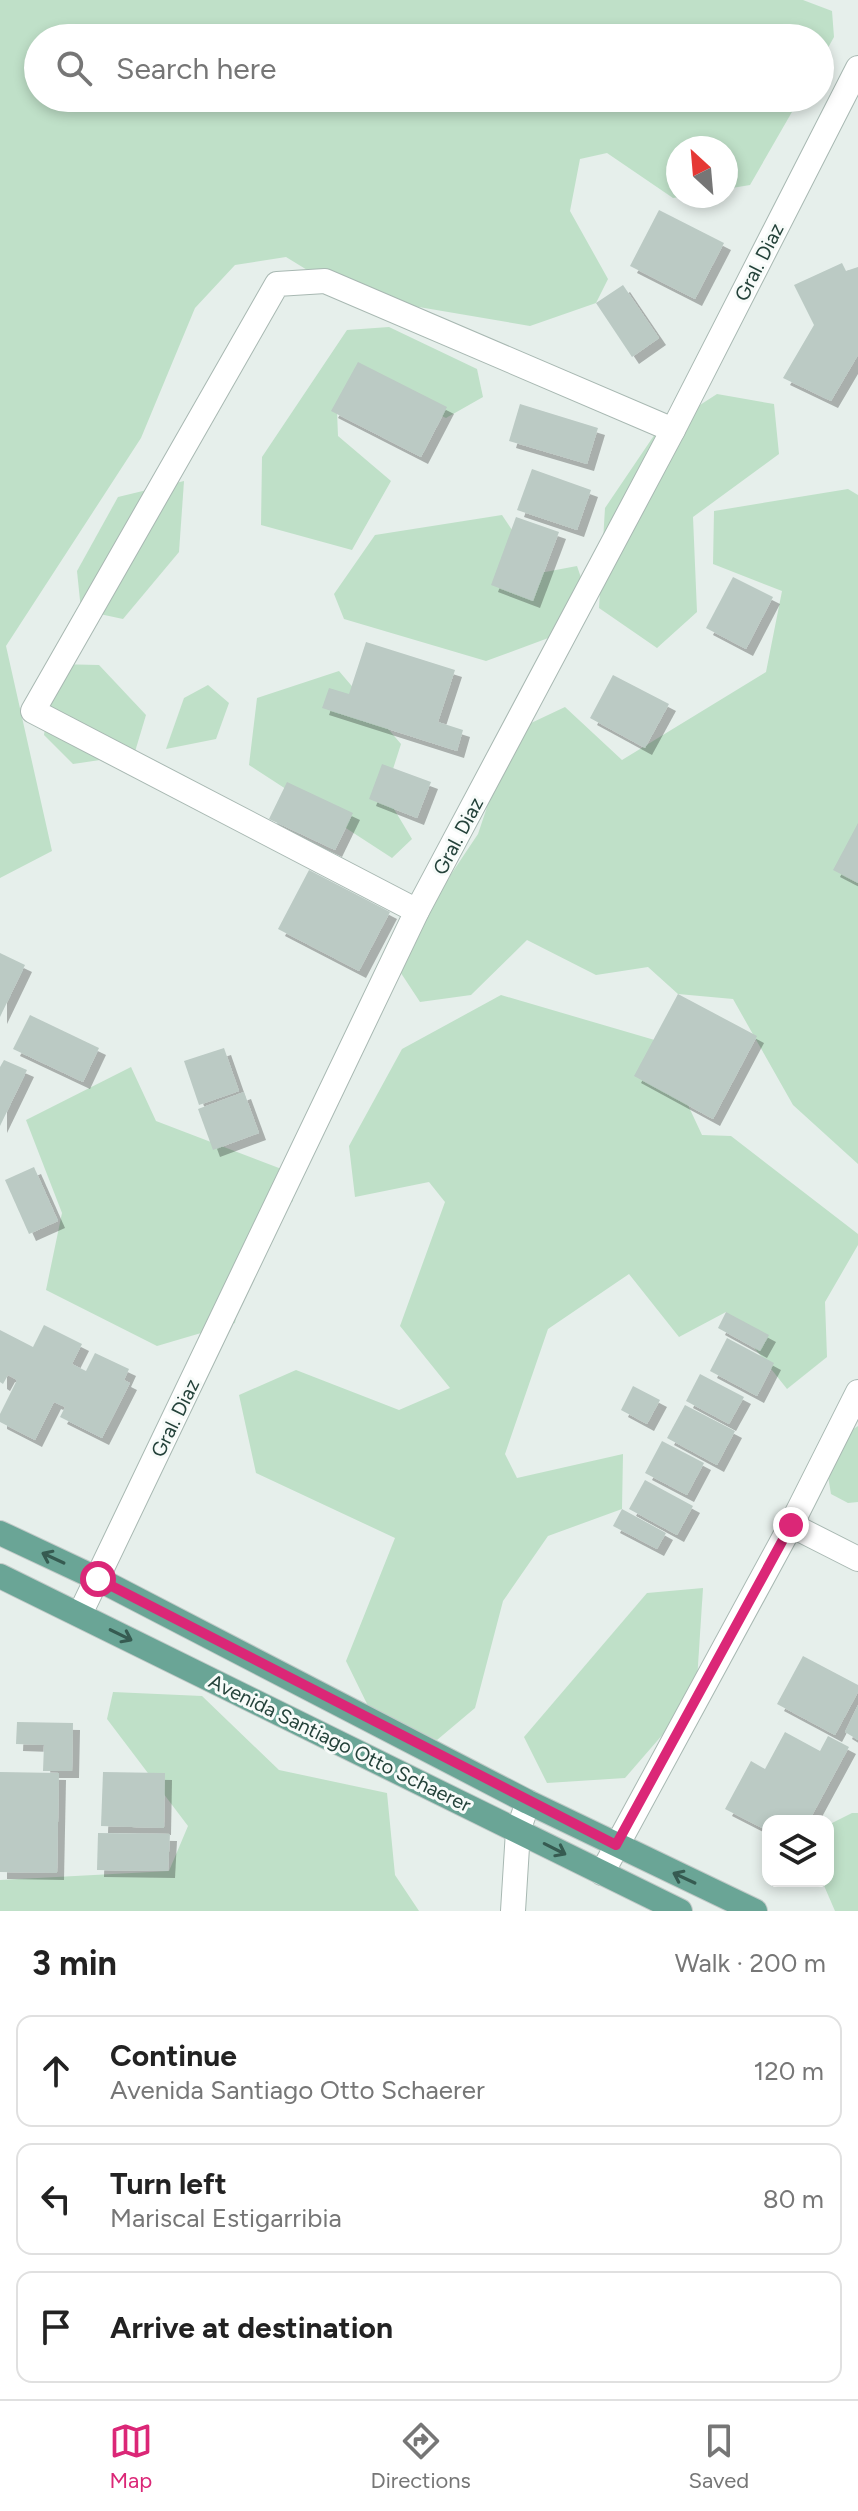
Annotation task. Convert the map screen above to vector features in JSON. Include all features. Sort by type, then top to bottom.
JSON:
[{"type":"main road","name":"Avenida Santiago Otto Schaerer","points":[[0,1533],[98,1579],[528,1802],[755,1911]]},
{"type":"main road","name":"Avenida Santiago Otto Schaerer","points":[[0,1576],[680,1911]]},
{"type":"street","name":"Gral. Diaz","points":[[80,1614],[417,911],[673,430],[858,68]]},
{"type":"street","points":[[417,911],[33,711],[277,284],[325,281],[673,430]]},
{"type":"street","points":[[602,1873],[791,1525],[858,1392]]},
{"type":"street","points":[[791,1525],[858,1559]]},
{"type":"street","points":[[513,1911],[518,1831],[528,1802]]},
{"type":"green space","points":[[0,0],[803,0],[832,11],[833,24],[24,24],[24,112],[792,112],[750,185],[738,187],[738,136],[666,136],[666,193],[607,153],[580,159],[570,211],[608,279],[596,303],[530,326],[348,295],[286,257],[235,265],[195,308],[141,438],[6,646],[52,851],[0,878]]},
{"type":"green space","points":[[389,327],[477,369],[483,397],[446,418],[384,391],[337,411],[338,436],[391,481],[352,550],[261,525],[262,457],[347,330]]},
{"type":"green space","points":[[717,394],[774,404],[779,454],[693,517],[697,612],[657,648],[599,608],[605,508],[655,434]]},
{"type":"green space","points":[[184,481],[179,552],[123,619],[81,610],[77,571],[118,497]]},
{"type":"green space","points":[[848,489],[858,495],[858,1164],[793,1105],[733,999],[678,994],[648,967],[596,975],[527,940],[471,995],[420,1002],[393,961],[478,834],[512,732],[565,707],[622,760],[766,672],[782,591],[713,564],[714,511]]},
{"type":"green space","points":[[502,515],[520,542],[498,581],[577,566],[587,595],[551,637],[486,661],[344,619],[334,594],[375,535]]},
{"type":"green space","points":[[55,664],[99,665],[146,715],[134,755],[73,764],[44,735]]},
{"type":"green space","points":[[339,671],[401,744],[385,794],[412,839],[392,858],[249,765],[257,698]]},
{"type":"green space","points":[[208,685],[229,703],[216,739],[166,749],[184,698]]},
{"type":"green space","points":[[501,995],[658,1041],[702,1135],[731,1136],[858,1234],[858,1245],[825,1302],[827,1357],[787,1389],[726,1312],[679,1337],[629,1274],[548,1329],[505,1454],[517,1478],[623,1454],[622,1509],[548,1536],[503,1601],[475,1708],[437,1740],[370,1710],[346,1661],[395,1538],[256,1473],[239,1395],[296,1370],[399,1410],[450,1388],[400,1326],[445,1202],[429,1182],[355,1197],[349,1146],[402,1049]]},
{"type":"green space","points":[[131,1067],[156,1121],[292,1173],[293,1201],[250,1236],[235,1323],[157,1346],[46,1290],[62,1213],[26,1120]]},
{"type":"green space","points":[[858,1426],[858,1502],[848,1503],[831,1494],[827,1470],[852,1430]]},
{"type":"green space","points":[[703,1588],[696,1696],[625,1778],[547,1783],[524,1737],[647,1593]]},
{"type":"green space","points":[[113,1692],[202,1696],[279,1770],[387,1793],[395,1875],[419,1911],[0,1911],[0,1880],[169,1871],[188,1826],[107,1719]]},
{"type":"green space","points":[[858,1813],[858,1911],[835,1911],[825,1887],[834,1887],[834,1822]]},
{"type":"building","points":[[659,210],[724,243],[695,299],[630,266]]},
{"type":"building","points":[[842,263],[846,271],[858,267],[858,355],[831,401],[783,378],[814,325],[794,285]]},
{"type":"building","points":[[623,285],[659,338],[632,357],[596,303]]},
{"type":"building","points":[[358,362],[447,407],[421,457],[331,411]]},
{"type":"building","points":[[520,404],[598,428],[587,464],[509,441]]},
{"type":"building","points":[[532,469],[591,490],[577,530],[517,510]]},
{"type":"building","points":[[516,517],[559,532],[533,601],[491,585]]},
{"type":"building","points":[[733,577],[773,597],[746,649],[706,628]]},
{"type":"building","points":[[366,642],[455,670],[438,722],[463,730],[457,751],[322,708],[329,688],[349,694]]},
{"type":"building","points":[[613,675],[669,704],[645,748],[590,718]]},
{"type":"building","points":[[382,764],[431,782],[417,818],[369,799]]},
{"type":"building","points":[[287,782],[353,813],[335,850],[269,819]]},
{"type":"building","points":[[858,823],[858,883],[833,870]]},
{"type":"building","points":[[309,870],[390,912],[359,971],[278,929]]},
{"type":"building","points":[[0,953],[25,965],[0,1017]]},
{"type":"building","points":[[678,994],[757,1036],[713,1119],[634,1076]]},
{"type":"building","points":[[30,1015],[99,1048],[83,1082],[13,1049]]},
{"type":"building","points":[[224,1048],[239,1091],[199,1105],[184,1061]]},
{"type":"building","points":[[4,1060],[27,1070],[0,1126],[0,1067]]},
{"type":"building","points":[[244,1092],[259,1133],[213,1150],[198,1109]]},
{"type":"building","points":[[34,1167],[58,1221],[29,1234],[5,1180]]},
{"type":"building","points":[[726,1312],[769,1335],[760,1351],[718,1328]]},
{"type":"building","points":[[44,1325],[82,1344],[72,1364],[86,1371],[95,1353],[129,1369],[124,1380],[130,1383],[102,1438],[60,1417],[65,1407],[54,1402],[35,1440],[0,1422],[0,1414],[17,1380],[8,1375],[3,1384],[0,1382],[0,1330],[33,1347]]},
{"type":"building","points":[[727,1338],[774,1363],[757,1396],[710,1371]]},
{"type":"building","points":[[700,1374],[744,1397],[729,1424],[686,1401]]},
{"type":"building","points":[[633,1386],[660,1400],[647,1424],[621,1410]]},
{"type":"building","points":[[685,1405],[735,1431],[717,1465],[667,1438]]},
{"type":"building","points":[[662,1441],[704,1463],[687,1495],[645,1473]]},
{"type":"building","points":[[645,1480],[693,1506],[677,1535],[629,1509]]},
{"type":"building","points":[[622,1509],[666,1533],[657,1549],[613,1526]]},
{"type":"building","points":[[803,1656],[858,1685],[858,1692],[835,1735],[777,1704]]},
{"type":"building","points":[[858,1705],[858,1740],[845,1732]]},
{"type":"building","points":[[17,1722],[73,1723],[72,1771],[43,1771],[44,1745],[16,1744]]},
{"type":"building","points":[[785,1732],[820,1751],[828,1736],[849,1747],[812,1815],[762,1815],[762,1828],[725,1809],[751,1761],[765,1769]]},
{"type":"building","points":[[0,1772],[59,1773],[57,1873],[0,1872]]},
{"type":"building","points":[[103,1772],[165,1773],[164,1828],[101,1826]]},
{"type":"building","points":[[98,1833],[170,1834],[168,1871],[97,1870]]},
{"type":"route","points":[[98,1579],[616,1845],[791,1525]]}]
